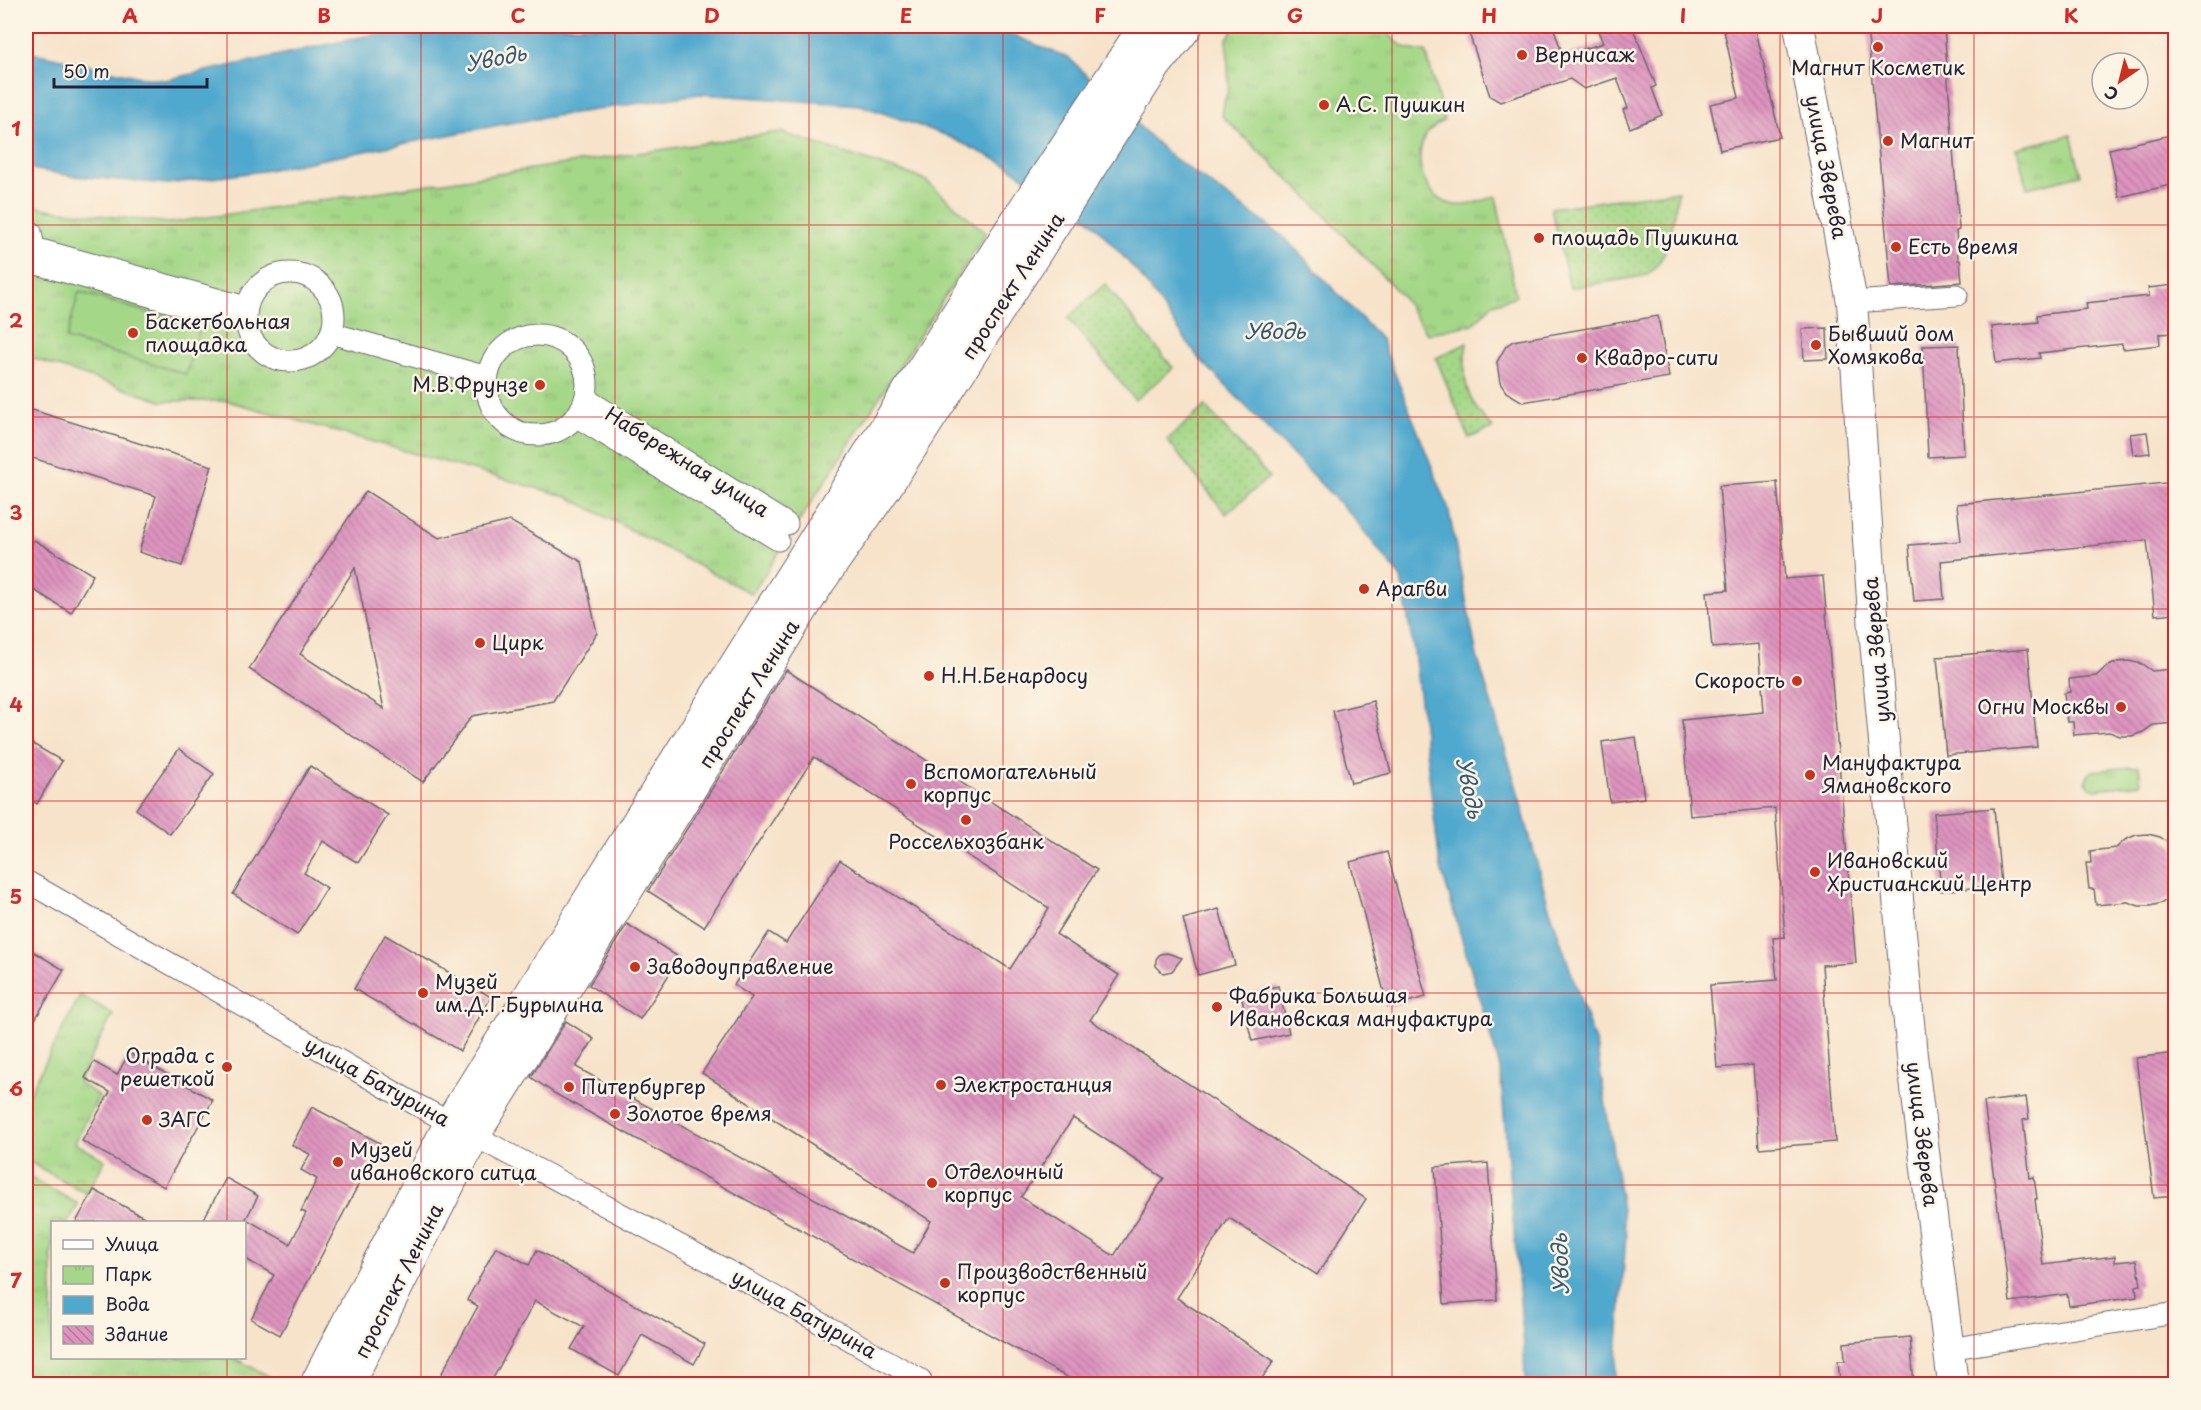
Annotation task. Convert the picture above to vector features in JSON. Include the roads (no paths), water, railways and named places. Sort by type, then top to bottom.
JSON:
[{"type":"highway","name":"проспект Ленина","points":[[317,1384],[462,1129],[742,656],[1019,247],[1144,45],[1186,26]]},
{"type":"highway","name":"проспект Ленина","points":[[347,1384],[462,1129]]},
{"type":"street","name":"улица Зверева","points":[[1799,26],[1852,302],[1874,629],[1911,1045],[1953,1384]]},
{"type":"street","points":[[26,228],[30,232],[30,258],[246,315]]},
{"type":"street","points":[[282,273],[296,273],[309,277],[324,290],[333,307],[334,321],[331,333],[326,342],[312,355],[293,361],[274,358],[258,348],[252,340],[246,315],[253,292],[266,279],[282,273]]},
{"type":"street","points":[[1852,302],[1957,295]]},
{"type":"street","points":[[331,333],[487,377]]},
{"type":"street","points":[[546,335],[567,344],[582,362],[588,386],[581,408],[564,429],[548,435],[523,434],[502,422],[489,402],[487,377],[496,356],[512,341],[523,337],[546,335]]},
{"type":"street","name":"Набережная улица","points":[[581,408],[783,532]]},
{"type":"street","name":"улица Батурина","points":[[26,881],[322,1052],[752,1284],[921,1380]]},
{"type":"street","points":[[1948,1349],[2175,1312]]},
{"type":"water","name":"Уводь","points":[[411,26],[991,26],[1069,58],[1166,152],[1283,236],[1381,339],[1448,507],[1477,656],[1515,782],[1548,904],[1597,1048],[1626,1236],[1615,1384],[1525,1384],[1524,1346],[1500,1068],[1440,865],[1414,652],[1401,578],[1352,516],[1197,356],[1140,275],[1090,220],[1003,163],[945,135],[860,105],[699,94],[510,123],[263,171],[168,184],[71,176],[26,168],[26,51],[140,77],[165,80]]},
{"type":"place","name":"Магнит Косметик","points":[[1878,47]]},
{"type":"place","name":"Вернисаж","points":[[1522,55]]},
{"type":"place","name":"А.C. Пушкин","points":[[1324,105]]},
{"type":"place","name":"Магнит","points":[[1888,141]]},
{"type":"place","name":"площадь Пушкина","points":[[1539,238]]},
{"type":"place","name":"Есть время","points":[[1896,247]]},
{"type":"place","name":"Баскетбольная площадка","points":[[133,333]]},
{"type":"place","name":"Бывший дом Хомякова","points":[[1816,345]]},
{"type":"place","name":"Квадро-сити","points":[[1582,358]]},
{"type":"place","name":"М.В.Фрунзе","points":[[540,385]]},
{"type":"place","name":"Арагви","points":[[1364,589]]},
{"type":"place","name":"Цирк","points":[[480,643]]},
{"type":"place","name":"Н.Н.Бенардосу","points":[[929,676]]},
{"type":"place","name":"Скорость","points":[[1797,681]]},
{"type":"place","name":"Огни Москвы","points":[[2121,707]]},
{"type":"place","name":"Мануфактура Ямановского","points":[[1810,775]]},
{"type":"place","name":"Вспомогательный корпус","points":[[911,784]]},
{"type":"place","name":"Россельхозбанк","points":[[966,820]]},
{"type":"place","name":"Ивановский Христианский Центр","points":[[1815,872]]},
{"type":"place","name":"Заводоуправление","points":[[635,967]]},
{"type":"place","name":"Музей им.Д.Г.Бурылина","points":[[423,993]]},
{"type":"place","name":"Фабрика Большая Ивановская мануфактура","points":[[1217,1007]]},
{"type":"place","name":"Ограда с решеткой","points":[[227,1067]]},
{"type":"place","name":"Электростанция","points":[[941,1085]]},
{"type":"place","name":"Питербургер","points":[[569,1087]]},
{"type":"place","name":"Золотое время","points":[[615,1114]]},
{"type":"place","name":"ЗАГС","points":[[147,1120]]},
{"type":"place","name":"Музей ивановского ситца","points":[[338,1162]]},
{"type":"place","name":"Отделочный корпус","points":[[932,1183]]},
{"type":"place","name":"Производственный корпус","points":[[945,1283]]}]
